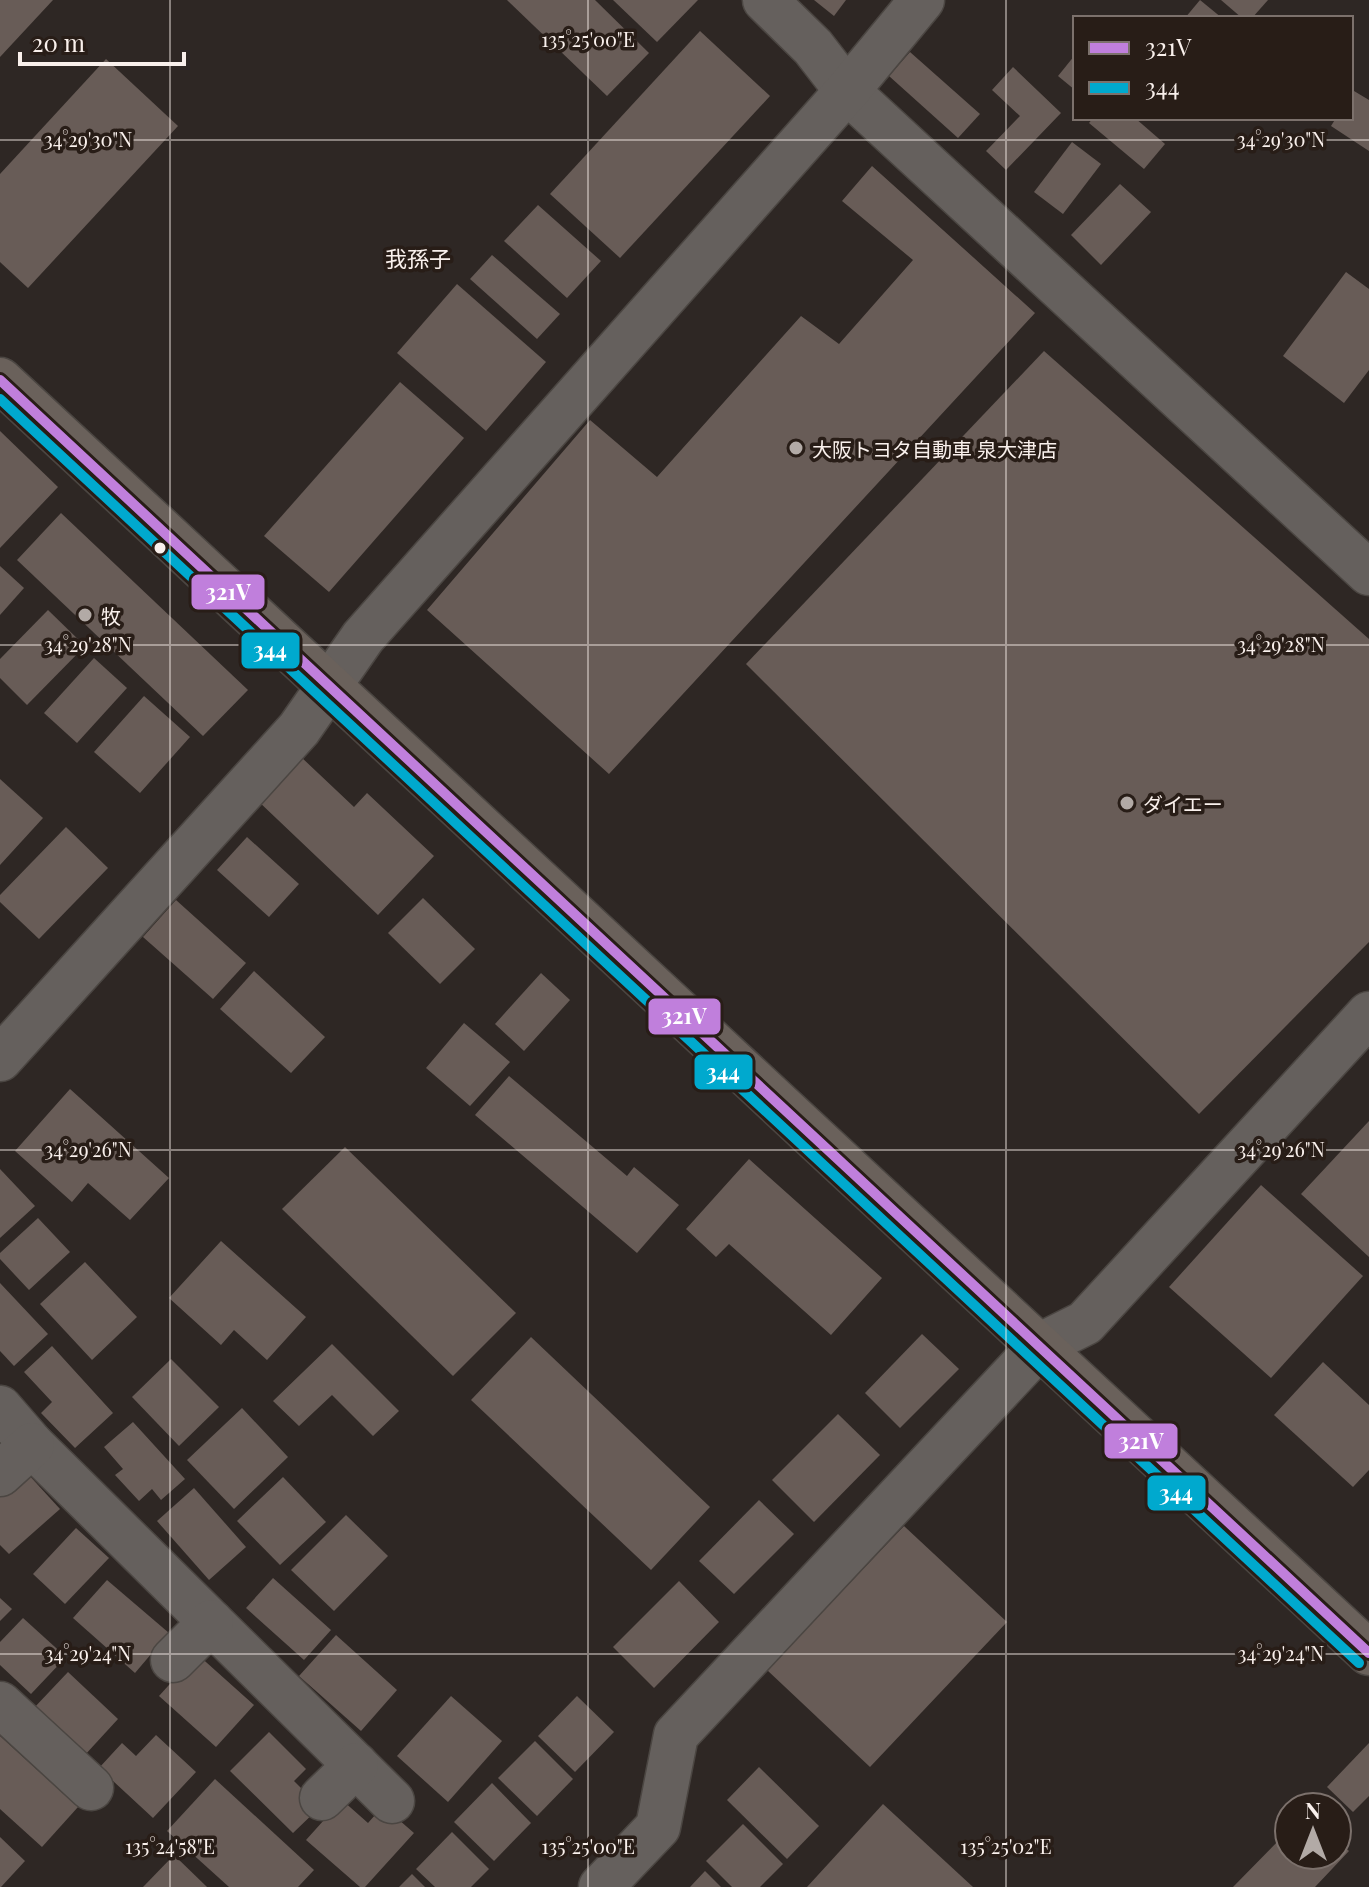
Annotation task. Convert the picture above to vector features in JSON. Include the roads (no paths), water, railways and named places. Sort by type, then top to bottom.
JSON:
[{"type":"main road","points":[[0,380],[1369,1653]]},
{"type":"street","points":[[765,0],[813,47],[847,91],[1369,573]]},
{"type":"street","points":[[0,1059],[299,729],[363,637],[847,91],[922,0]]},
{"type":"street","points":[[601,1887],[658,1827],[676,1735],[1041,1345],[1085,1323],[1369,1014]]},
{"type":"street","points":[[0,1408],[32,1445],[392,1801]]},
{"type":"street","points":[[0,1474],[32,1445]]},
{"type":"street","points":[[173,1660],[211,1622]]},
{"type":"street","points":[[0,1704],[91,1788]]},
{"type":"street","points":[[322,1798],[356,1765]]},
{"type":"place","name":"大阪トヨタ自動車 泉大津店","points":[[796,448]]},
{"type":"place","name":"牧","points":[[85,615]]},
{"type":"place","name":"ダイエー","points":[[1127,803]]},
{"type":"district","name":"我孫子","points":[[418,258]]}]
